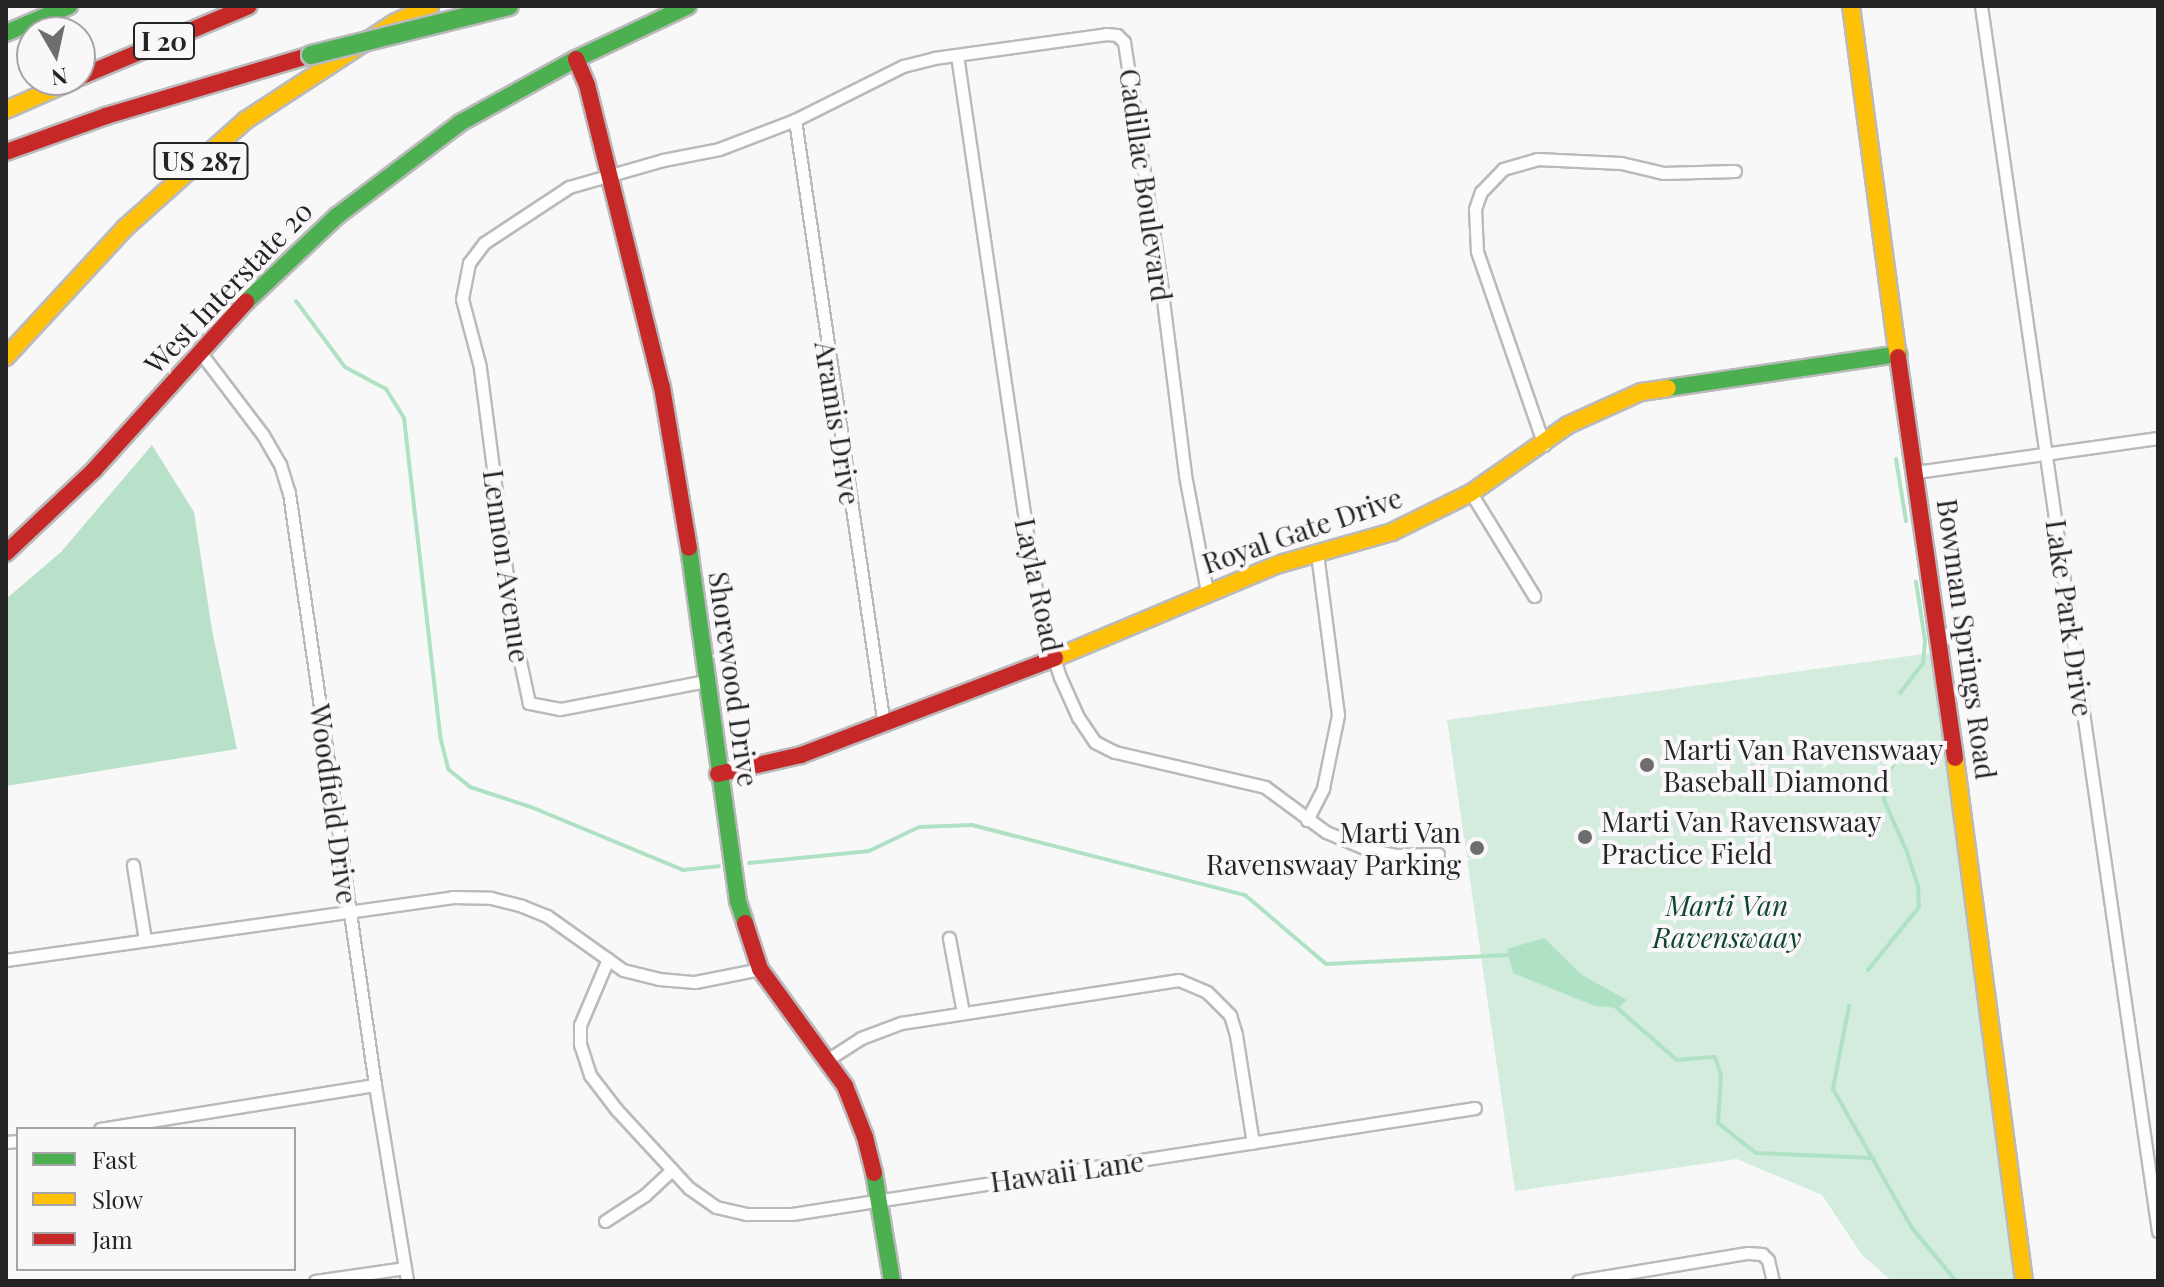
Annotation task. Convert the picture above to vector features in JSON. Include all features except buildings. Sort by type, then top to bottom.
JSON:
[{"type":"main road","points":[[6,33],[69,6]]},
{"type":"main road","name":"I 20","points":[[96,70],[249,6]]},
{"type":"main road","name":"US 287","points":[[6,357],[125,228],[246,120],[396,22],[430,6]]},
{"type":"main road","points":[[6,152],[106,116],[311,55],[509,6]]},
{"type":"main road","name":"West Interstate 20","points":[[6,553],[94,470],[264,283],[337,216],[460,123],[576,59],[688,6]]},
{"type":"main road","name":"Bowman Springs Road","points":[[1851,6],[2024,1281]]},
{"type":"main road","name":"Shorewood Drive","points":[[576,59],[587,85],[662,387],[680,486],[738,901],[760,969],[845,1086],[865,1137],[880,1198],[892,1281]]},
{"type":"main road","points":[[6,110],[38,96]]},
{"type":"main road","name":"Royal Gate Drive","points":[[718,774],[801,755],[884,725],[1207,591],[1392,532],[1471,493],[1544,445],[1568,425],[1641,392],[1899,354]]},
{"type":"street","name":"Lake Park Drive","points":[[1981,6],[2158,1231]]},
{"type":"street","name":"Cadillac Boulevard","points":[[476,254],[484,243],[517,219],[569,187],[609,174],[719,149],[795,120],[903,66],[957,55],[1117,35],[1124,42],[1161,284],[1185,475],[1207,591]]},
{"type":"street","name":"Layla Road","points":[[957,55],[1032,568],[1053,656],[1078,717],[1095,742],[1123,754],[1265,787],[1326,832],[1367,849],[1396,855],[1438,854]]},
{"type":"street","name":"Aramis Drive","points":[[795,120],[884,725]]},
{"type":"street","points":[[1544,445],[1477,251],[1475,209],[1481,192],[1503,169],[1537,159],[1621,163],[1663,173],[1735,171]]},
{"type":"street","name":"Lennon Avenue","points":[[476,254],[467,272],[462,299],[480,367],[515,638],[529,703],[560,709],[706,681]]},
{"type":"street","name":"Woodfield Drive","points":[[200,352],[263,435],[280,464],[289,493],[375,1085],[407,1281]]},
{"type":"street","points":[[1916,472],[2158,438]]},
{"type":"street","points":[[1471,493],[1534,596]]},
{"type":"street","points":[[1307,820],[1323,788],[1338,715],[1317,554]]},
{"type":"street","points":[[133,865],[145,940]]},
{"type":"street","points":[[6,960],[410,900],[491,898],[547,916],[623,970],[659,979],[695,982],[760,969]]},
{"type":"street","points":[[949,938],[963,1013]]},
{"type":"street","name":"Hawaii Lane","points":[[608,959],[582,1015],[580,1044],[590,1075],[616,1109],[689,1188],[716,1207],[747,1214],[792,1214],[1475,1108]]},
{"type":"street","points":[[827,1060],[861,1038],[901,1023],[1049,1002],[1159,980],[1179,980],[1207,992],[1230,1015],[1253,1143]]},
{"type":"street","points":[[112,1127],[375,1085]]},
{"type":"street","points":[[605,1221],[645,1195],[672,1170]]},
{"type":"street","points":[[1578,1281],[1748,1253],[1762,1254],[1768,1260],[1773,1281]]},
{"type":"street","points":[[315,1281],[405,1268]]},
{"type":"green space","name":"Marti Van Ravenswaay","points":[[1938,652],[2014,1281],[1892,1281],[1862,1255],[1822,1195],[1737,1159],[1515,1191],[1447,720]]},
{"type":"shaded area","points":[[152,445],[194,512],[212,630],[237,749],[6,786],[6,599],[61,552]]},
{"type":"shaded area","points":[[1544,938],[1582,975],[1627,1000],[1618,1008],[1595,1006],[1513,973],[1507,949]]},
{"type":"waterway","points":[[296,301],[345,367],[386,389],[404,418],[440,736],[448,769],[470,787],[531,807],[683,870],[719,866]]},
{"type":"waterway","points":[[1896,459],[1906,521]]},
{"type":"waterway","points":[[1900,693],[1923,664],[1925,640],[1916,582]]},
{"type":"waterway","points":[[1868,970],[1919,907],[1918,886],[1884,800],[1881,778],[1903,754]]},
{"type":"waterway","points":[[749,863],[869,851],[919,827],[972,825],[1245,895],[1326,964],[1513,955]]},
{"type":"waterway","points":[[1849,1006],[1833,1089],[1912,1228],[1956,1281]]},
{"type":"waterway","points":[[1616,1007],[1677,1060],[1715,1057],[1721,1076],[1718,1123],[1756,1153],[1874,1158]]},
{"type":"traffic: fast","points":[[6,33],[69,6]]},
{"type":"traffic: fast","points":[[311,55],[509,6]]},
{"type":"traffic: fast","points":[[246,302],[337,216],[460,123],[576,59],[688,6]]},
{"type":"traffic: fast","points":[[1668,388],[1899,354]]},
{"type":"traffic: fast","points":[[689,548],[738,901],[745,923]]},
{"type":"traffic: fast","points":[[874,1173],[892,1281]]},
{"type":"traffic: slow","points":[[6,357],[125,228],[246,120],[396,22],[430,6]]},
{"type":"traffic: slow","points":[[1851,6],[1898,357]]},
{"type":"traffic: slow","points":[[6,110],[38,96]]},
{"type":"traffic: slow","points":[[1055,658],[1276,565],[1392,532],[1471,493],[1568,425],[1641,392],[1668,388]]},
{"type":"traffic: slow","points":[[1955,758],[2024,1281]]},
{"type":"traffic: jam","points":[[96,70],[249,6]]},
{"type":"traffic: jam","points":[[6,152],[106,116],[311,55]]},
{"type":"traffic: jam","points":[[576,59],[587,85],[662,387],[689,548]]},
{"type":"traffic: jam","points":[[6,553],[94,470],[246,302]]},
{"type":"traffic: jam","points":[[1898,357],[1955,758]]},
{"type":"traffic: jam","points":[[718,774],[801,755],[1055,658]]},
{"type":"traffic: jam","points":[[745,923],[760,969],[845,1086],[865,1137],[874,1173]]},
{"type":"place","name":"Marti Van Ravenswaay Baseball Diamond","points":[[1647,765]]},
{"type":"place","name":"Marti Van Ravenswaay Practice Field","points":[[1585,837]]},
{"type":"place","name":"Marti Van Ravenswaay Parking","points":[[1477,848]]}]
